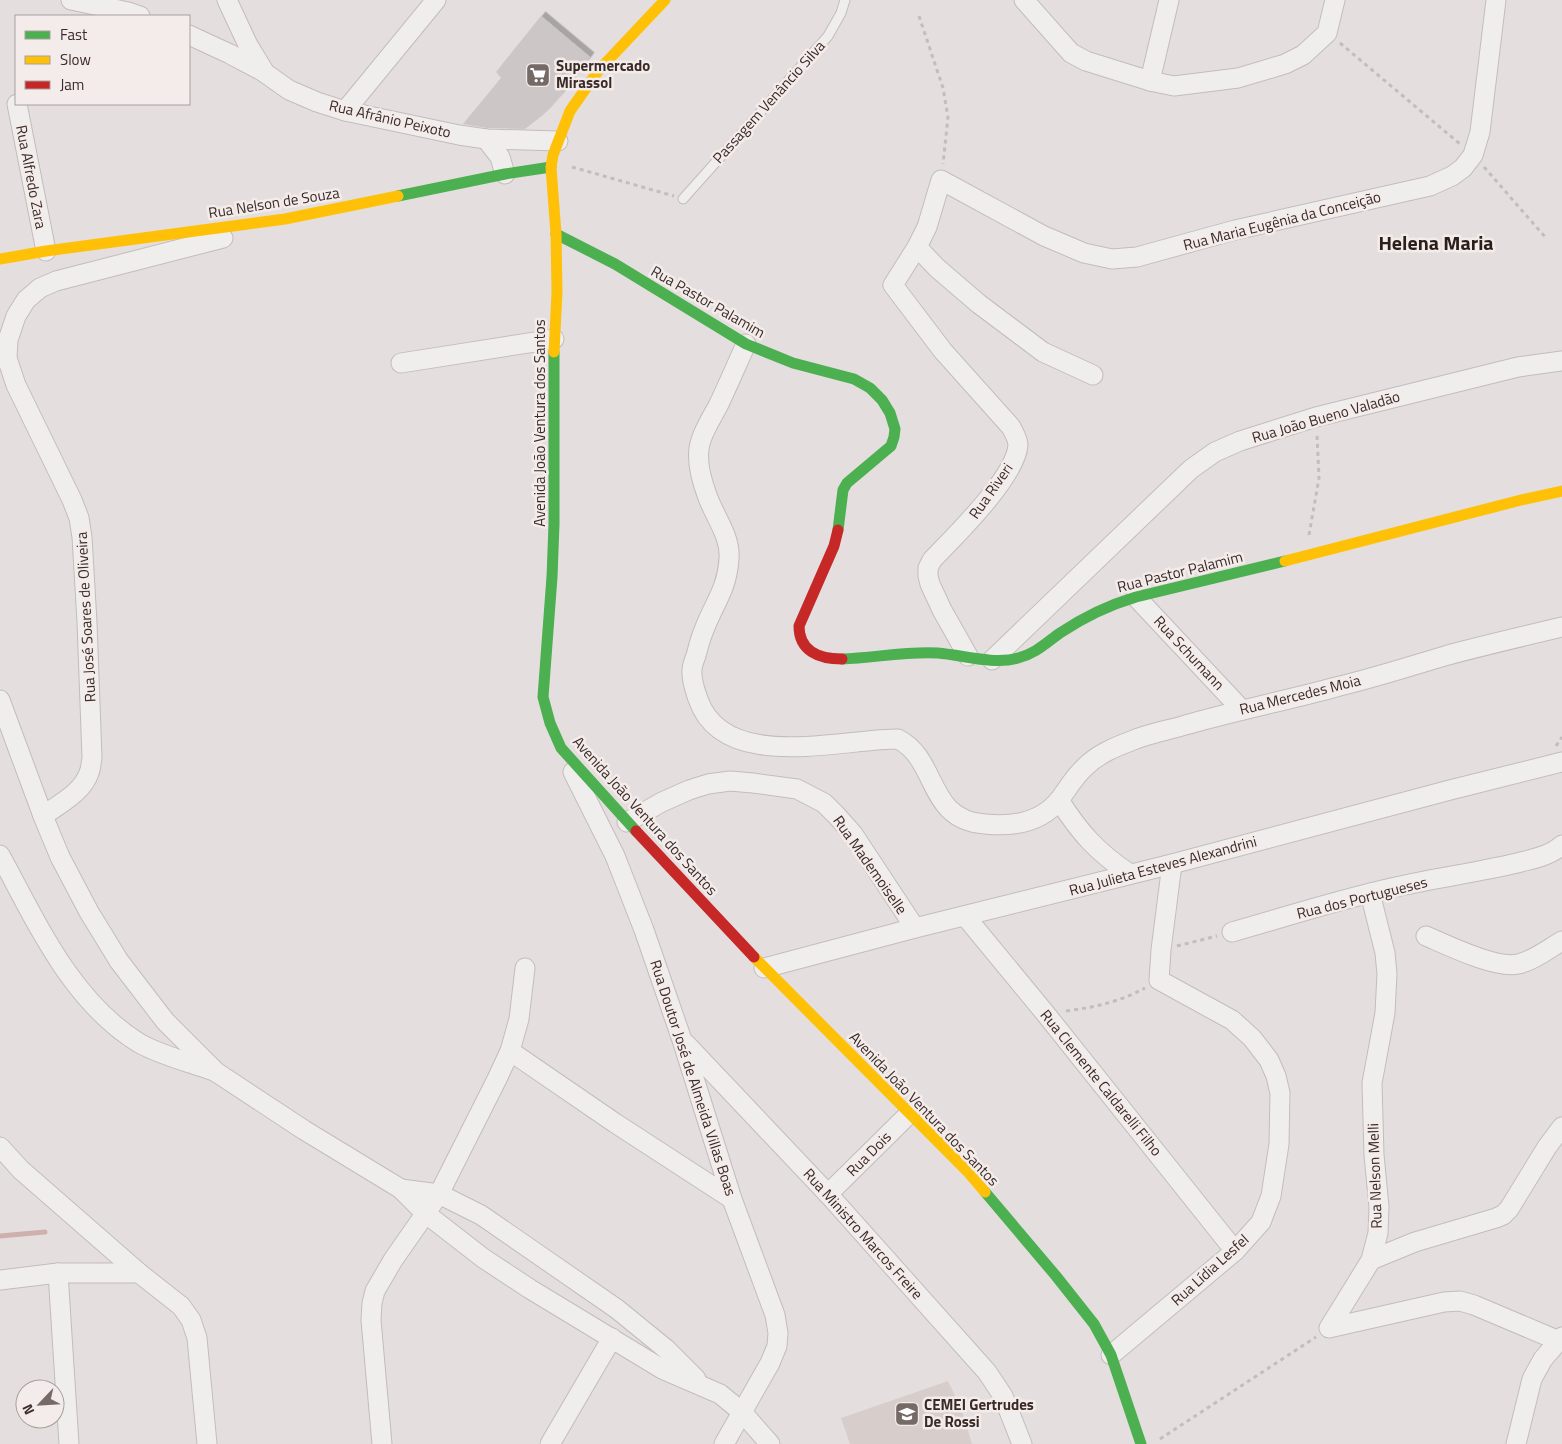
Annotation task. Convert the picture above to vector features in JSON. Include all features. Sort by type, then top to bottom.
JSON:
[{"type":"main road","name":"Avenida João Ventura dos Santos","points":[[665,0],[598,71],[570,111],[551,164],[556,234],[557,292],[554,339],[554,524],[543,697],[547,717],[561,748],[576,766],[764,968],[967,1171],[1056,1276],[1094,1324],[1111,1355],[1141,1444]]},
{"type":"main road","name":"Rua Nelson de Souza","points":[[0,259],[46,251],[285,219],[551,164]]},
{"type":"main road","name":"Rua Pastor Palamim","points":[[556,234],[615,264],[746,344],[793,363],[854,379],[870,388],[882,400],[890,413],[895,428],[891,446],[847,482],[834,546],[799,626],[799,636],[802,643],[817,656],[833,659],[937,653],[992,660],[1016,659],[1035,652],[1082,619],[1113,604],[1520,500],[1562,491]]},
{"type":"street","points":[[71,0],[136,15]]},
{"type":"street","name":"Rua Afrânio Peixoto","points":[[227,0],[248,45],[265,73],[289,90],[317,102],[345,111],[459,135],[486,139],[558,141]]},
{"type":"street","points":[[345,111],[436,0]]},
{"type":"street","points":[[1024,0],[1071,53],[1086,61],[1150,81],[1174,86],[1238,78],[1294,60],[1327,33],[1335,0]]},
{"type":"street","points":[[1150,81],[1169,0]]},
{"type":"street","name":"Rua Maria Eugênia da Conceição","points":[[941,180],[1044,236],[1084,253],[1112,259],[1137,257],[1236,230],[1430,186],[1452,176],[1463,168],[1473,155],[1480,132],[1496,0]]},
{"type":"street","points":[[190,35],[265,73]]},
{"type":"street","name":"Rua Alfredo Zara","points":[[17,105],[46,251]]},
{"type":"street","points":[[486,139],[500,156],[505,174]]},
{"type":"street","points":[[941,180],[927,226],[918,247],[937,268],[979,304],[1043,352],[1093,375]]},
{"type":"street","name":"Rua José Soares de Oliveira","points":[[43,816],[84,784],[89,773],[92,758],[92,741],[87,622],[82,537],[79,518],[57,468],[16,385],[7,358],[8,340],[16,316],[26,300],[40,288],[56,281],[253,230],[285,219]]},
{"type":"street","name":"Rua Riveri","points":[[918,247],[893,284],[943,352],[1012,427],[1018,445],[1016,456],[1002,481],[972,519],[932,560],[928,568],[930,584],[942,610],[968,656]]},
{"type":"street","points":[[400,362],[554,339]]},
{"type":"street","name":"Rua Mercedes Moia","points":[[746,344],[700,441],[699,461],[702,480],[726,538],[729,557],[728,574],[723,591],[704,629],[692,670],[694,688],[701,710],[714,725],[730,736],[750,744],[814,746],[898,739],[913,751],[944,805],[956,816],[966,821],[984,824],[1015,825],[1046,813],[1087,766],[1107,751],[1134,739],[1562,627]]},
{"type":"street","name":"Rua João Bueno Valadão","points":[[992,660],[1184,476],[1215,452],[1240,441],[1316,416],[1518,367],[1562,361]]},
{"type":"street","name":"Rua Schumann","points":[[1136,597],[1242,710]]},
{"type":"street","points":[[0,700],[60,857],[89,912],[119,961],[164,1021],[216,1072],[304,1130],[401,1189],[425,1213],[483,1258],[530,1289],[662,1368],[720,1394],[742,1412],[770,1444]]},
{"type":"street","name":"Rua Doutor José de Almeida Villas Boas","points":[[561,748],[615,856],[644,930],[682,1040],[732,1199],[776,1315],[777,1346],[724,1444]]},
{"type":"street","name":"Rua Julieta Esteves Alexandrini","points":[[764,968],[1562,762]]},
{"type":"street","name":"Rua Mademoiselle","points":[[627,822],[662,802],[708,784],[730,781],[797,789],[824,803],[837,816],[852,834],[915,928]]},
{"type":"street","points":[[1059,800],[1075,825],[1093,845],[1108,860],[1130,874]]},
{"type":"street","name":"Rua dos Portugueses","points":[[1232,932],[1370,893],[1483,871],[1540,857],[1562,845]]},
{"type":"street","points":[[0,855],[66,972],[91,1002],[118,1028],[141,1044],[216,1072]]},
{"type":"street","points":[[1159,980],[1160,950],[1172,864]]},
{"type":"street","name":"Rua Nelson Melli","points":[[1329,1328],[1371,1260],[1378,1233],[1379,1207],[1374,1155],[1372,1083],[1385,1013],[1387,974],[1385,953],[1370,893]]},
{"type":"street","name":"Rua Clemente Caldarelli Filho","points":[[965,916],[1046,1014],[1235,1251]]},
{"type":"street","points":[[1426,936],[1479,957],[1507,965],[1518,964],[1531,959],[1562,941]]},
{"type":"street","points":[[382,1444],[371,1320],[375,1292],[392,1260],[439,1194],[498,1079],[510,1051],[519,1019],[526,968]]},
{"type":"street","name":"Rua Lídia Lesfel","points":[[1111,1355],[1235,1251],[1261,1222],[1271,1196],[1279,1144],[1280,1093],[1276,1076],[1269,1060],[1252,1038],[1232,1020],[1159,980]]},
{"type":"street","name":"Rua Ministro Marcos Freire","points":[[682,1040],[828,1194],[987,1372],[1003,1396],[1022,1444]]},
{"type":"street","points":[[510,1051],[615,1123],[732,1199]]},
{"type":"street","name":"Rua Dois","points":[[828,1194],[910,1113]]},
{"type":"street","points":[[1371,1260],[1414,1242],[1503,1215],[1562,1127]]},
{"type":"street","points":[[0,1147],[21,1170],[139,1273],[181,1306],[191,1320],[197,1338],[207,1444]]},
{"type":"street","points":[[401,1189],[439,1194],[482,1215],[617,1309],[666,1349],[706,1389]]},
{"type":"street","points":[[0,1280],[58,1273],[139,1273]]},
{"type":"street","points":[[58,1273],[68,1444]]},
{"type":"street","points":[[1329,1328],[1444,1302],[1460,1301],[1560,1339],[1543,1359],[1532,1379],[1516,1444]]},
{"type":"street","points":[[550,1444],[612,1338]]},
{"type":"lane","name":"Passagem Venâncio Silva","points":[[683,199],[828,36],[841,13],[845,0]]},
{"type":"path","points":[[919,16],[943,88],[948,117],[941,180]]},
{"type":"path","points":[[1327,33],[1473,155],[1546,238]]},
{"type":"path","points":[[551,164],[683,199]]},
{"type":"path","points":[[1305,556],[1318,478],[1316,416]]},
{"type":"path","points":[[1160,950],[1232,932]]},
{"type":"path","points":[[1046,1014],[1095,1007],[1127,997],[1159,980]]},
{"type":"path","points":[[1154,1444],[1329,1328]]},
{"type":"shaded area","name":"CEMEI Gertrudes De Rossi","points":[[948,1381],[962,1411],[972,1444],[850,1444],[841,1418]]},
{"type":"building","name":"Supermercado Mirassol","points":[[541,16],[590,57],[543,115],[525,129],[487,128],[463,124],[501,78],[496,72]]},
{"type":"waterway","points":[[0,1236],[45,1232]]},
{"type":"traffic: fast","points":[[398,196],[505,174],[551,167]]},
{"type":"traffic: fast","points":[[556,234],[615,264],[746,344],[793,363],[854,379],[870,388],[882,400],[890,413],[895,429],[891,446],[847,483],[843,490],[838,530]]},
{"type":"traffic: fast","points":[[554,352],[554,524],[543,697],[550,723],[561,748],[636,831]]},
{"type":"traffic: fast","points":[[842,659],[938,653],[988,660],[1009,660],[1035,651],[1078,622],[1116,604],[1136,597],[1285,561]]},
{"type":"traffic: fast","points":[[985,1192],[1094,1324],[1111,1355],[1141,1444]]},
{"type":"traffic: slow","points":[[554,352],[557,292],[556,234],[551,167],[553,155],[570,111],[598,71],[665,0]]},
{"type":"traffic: slow","points":[[0,259],[46,251],[285,219],[398,196]]},
{"type":"traffic: slow","points":[[1285,561],[1562,491]]},
{"type":"traffic: slow","points":[[754,957],[967,1171],[985,1192]]},
{"type":"traffic: jam","points":[[838,530],[834,546],[799,626],[802,642],[812,652],[834,659],[842,659]]},
{"type":"traffic: jam","points":[[636,831],[754,957]]},
{"type":"place","name":"Supermercado Mirassol","points":[[538,75]]},
{"type":"place","name":"CEMEI Gertrudes De Rossi","points":[[907,1414]]},
{"type":"district","name":"Helena Maria","points":[[1436,243]]}]
